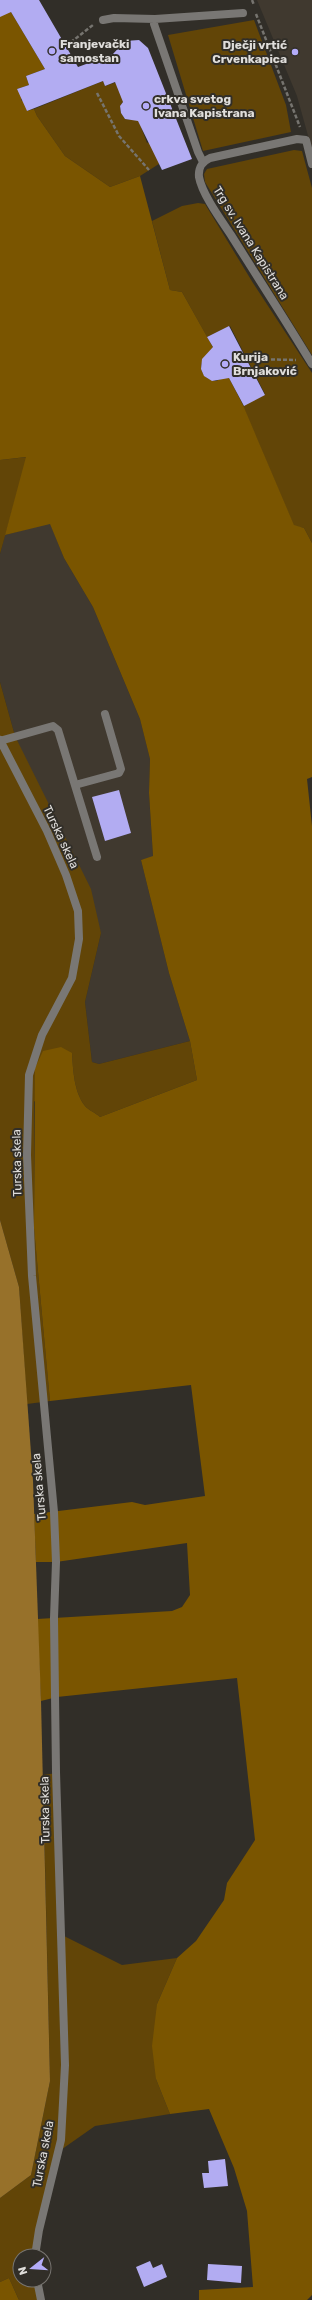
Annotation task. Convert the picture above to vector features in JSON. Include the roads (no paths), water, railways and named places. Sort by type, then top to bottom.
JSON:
[{"type":"street","points":[[103,20],[114,18],[155,19],[243,13]]},
{"type":"street","points":[[155,19],[155,32],[198,152],[203,162],[210,158],[290,141],[306,140],[312,164]]},
{"type":"street","name":"Trg sv. Ivana Kapistrana","points":[[203,162],[199,168],[201,184],[219,216],[312,364]]},
{"type":"street","points":[[75,785],[119,773],[120,769],[105,714]]},
{"type":"street","points":[[0,740],[53,726],[58,730],[97,857]]},
{"type":"street","name":"Turska skela","points":[[0,740],[47,831],[66,875],[78,911],[79,939],[72,978],[42,1035],[29,1075],[27,1155],[32,1276],[55,1519],[56,1772],[65,2065],[61,2140],[39,2230],[36,2248]]},
{"type":"street","points":[[39,2288],[41,2300]]},
{"type":"place","name":"Franjevački samostan","points":[[52,51]]},
{"type":"place","name":"Dječji vrtić Crvenkapica","points":[[295,52]]},
{"type":"place","name":"crkva svetog Ivana Kapistrana","points":[[146,106]]},
{"type":"place","name":"Kurija Brnjaković","points":[[225,364]]}]
